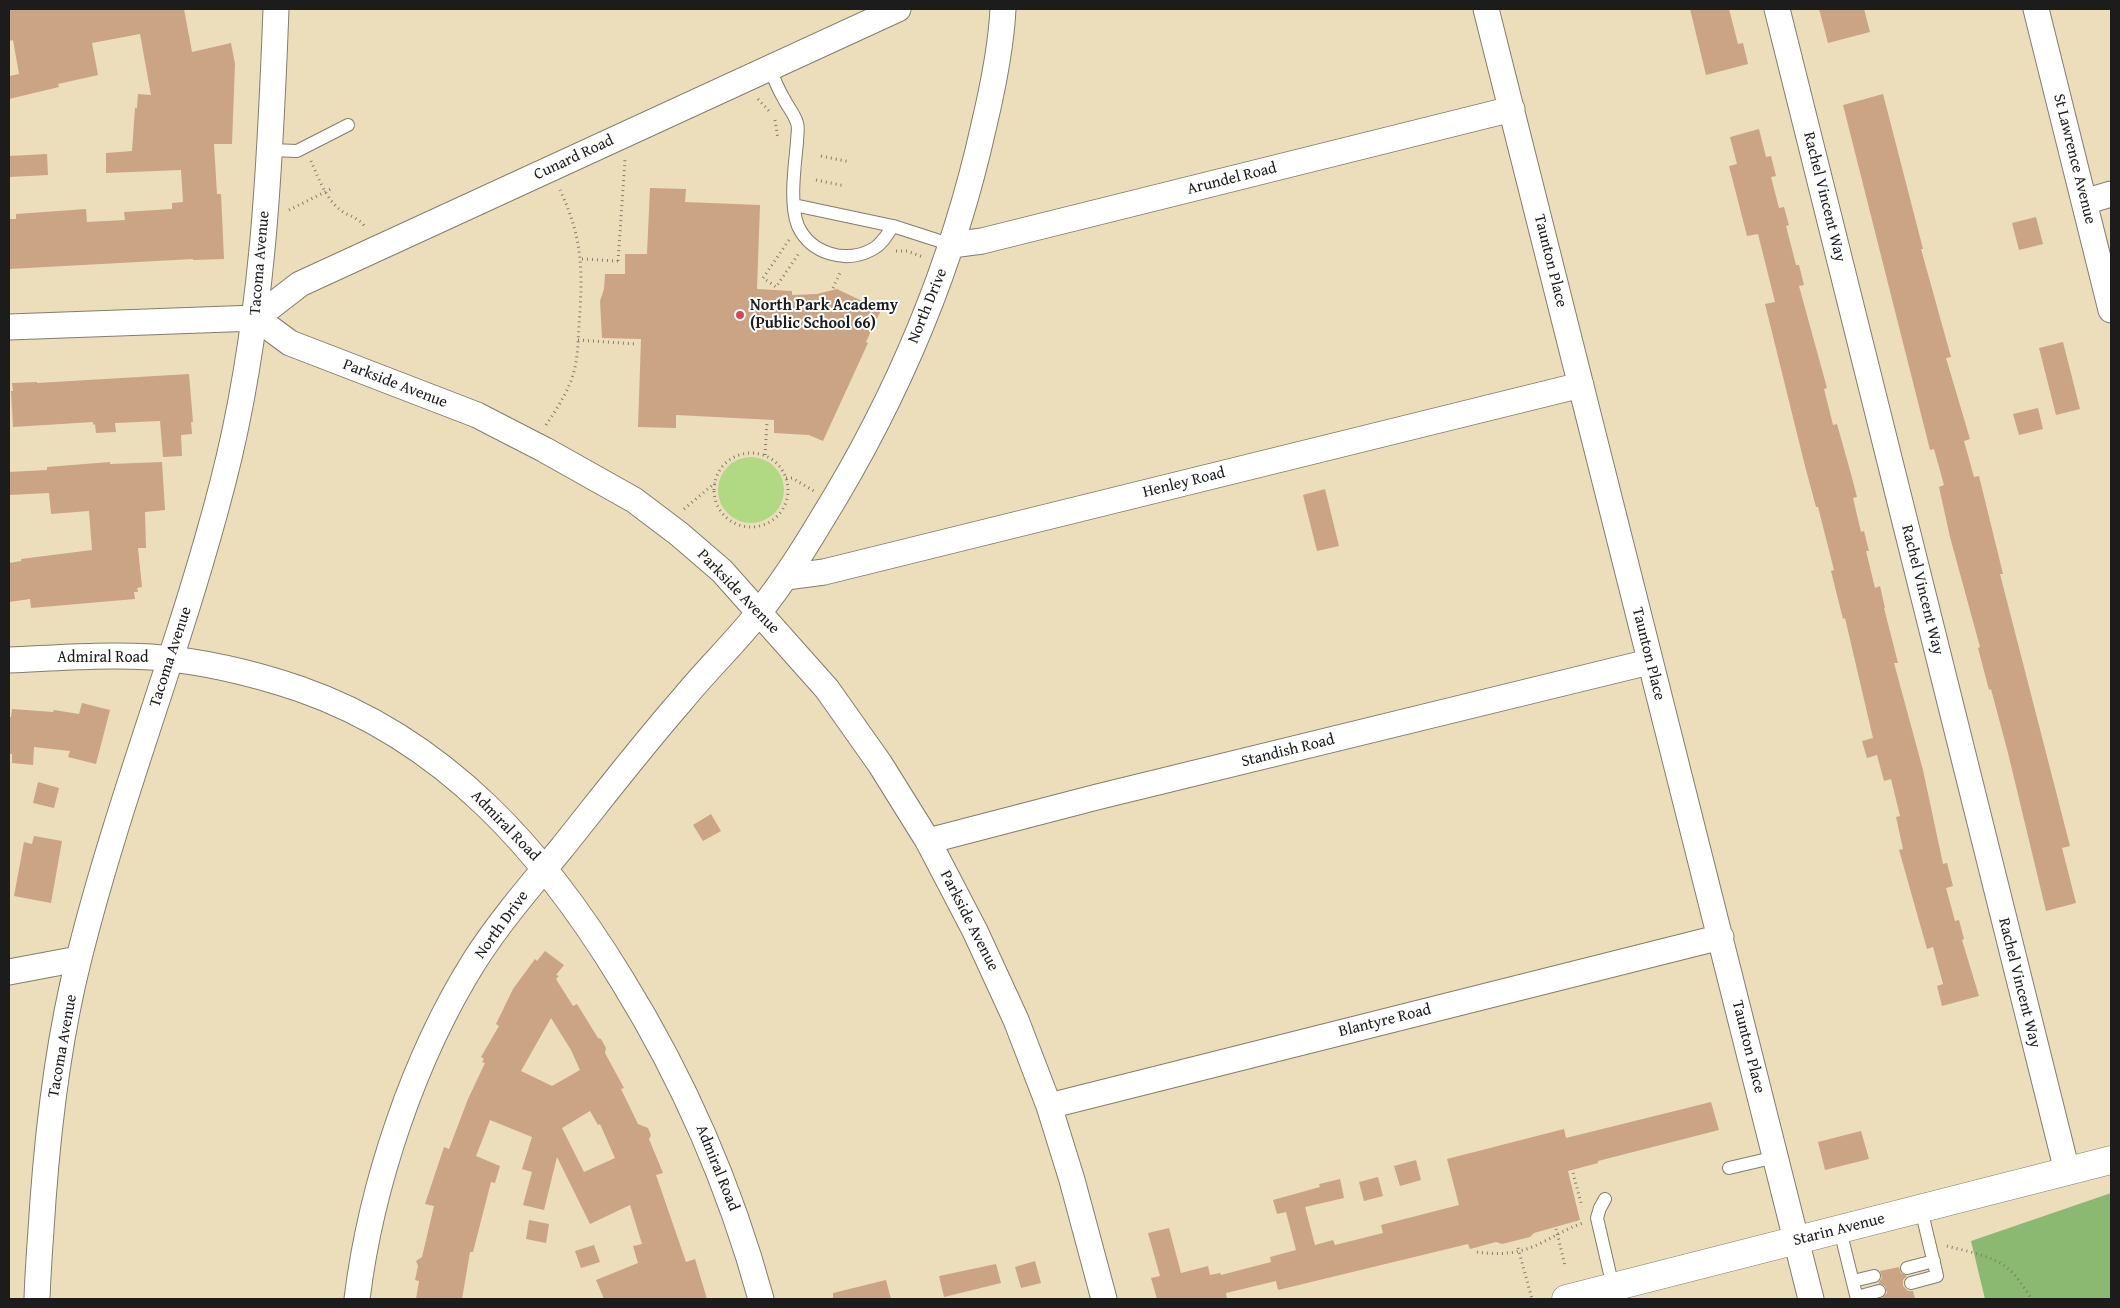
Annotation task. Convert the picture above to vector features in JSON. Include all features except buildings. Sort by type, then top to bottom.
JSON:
[{"type":"street","name":"Tacoma Avenue","points":[[37,1299],[51,1110],[78,959],[129,787],[199,571],[224,479],[256,318],[271,150],[276,9]]},
{"type":"street","name":"Cunard Road","points":[[256,318],[300,284],[898,9]]},
{"type":"street","name":"North Drive","points":[[356,1299],[377,1194],[396,1135],[418,1074],[444,1015],[476,958],[545,868],[683,698],[760,613],[786,577],[848,478],[879,420],[906,360],[952,245],[976,163],[990,99],[1002,27],[1003,9]]},
{"type":"street","name":"Taunton Place","points":[[1486,9],[1811,1299]]},
{"type":"street","name":"Rachel Vincent Way","points":[[1777,9],[2067,1171]]},
{"type":"street","name":"St Lawrence Avenue","points":[[2036,9],[2111,310]]},
{"type":"street","name":"Arundel Road","points":[[952,245],[982,241],[1512,109]]},
{"type":"street","points":[[2084,202],[2111,194]]},
{"type":"street","points":[[9,327],[256,318]]},
{"type":"street","name":"Parkside Avenue","points":[[256,318],[290,343],[477,415],[634,500],[679,534],[722,571],[827,689],[880,764],[928,841],[997,975],[1049,1106],[1072,1180],[1104,1299]]},
{"type":"street","name":"Henley Road","points":[[786,577],[824,572],[1581,385]]},
{"type":"street","name":"Admiral Road","points":[[9,660],[91,656],[170,660],[234,670],[300,689],[345,708],[389,732],[434,761],[476,794],[545,868],[605,951],[638,1006],[674,1070],[705,1136],[732,1204],[762,1299]]},
{"type":"street","name":"Standish Road","points":[[928,841],[1097,797],[1649,662]]},
{"type":"street","name":"Blantyre Road","points":[[1049,1106],[1720,937]]},
{"type":"street","points":[[9,972],[78,959]]},
{"type":"street","name":"Starin Avenue","points":[[1566,1299],[2111,1160]]},
{"type":"lane","points":[[770,68],[797,124],[794,206],[798,226],[808,240],[816,248],[837,256],[862,254],[874,248],[885,239],[893,226]]},
{"type":"lane","points":[[271,150],[297,150],[348,125]]},
{"type":"lane","points":[[794,206],[893,226],[952,245]]},
{"type":"lane","points":[[1729,1168],[1776,1157]]},
{"type":"lane","points":[[1605,1199],[1597,1218],[1613,1287]]},
{"type":"lane","points":[[1911,1283],[1937,1276],[1921,1209]]},
{"type":"lane","points":[[1840,1230],[1857,1298],[1878,1291]]},
{"type":"lane","points":[[1907,1268],[1934,1261]]},
{"type":"lane","points":[[1853,1281],[1874,1276]]},
{"type":"path","points":[[582,259],[619,261],[625,152]]},
{"type":"path","points":[[822,156],[850,162]]},
{"type":"path","points":[[316,172],[326,192],[340,209],[362,222],[365,227]]},
{"type":"path","points":[[816,180],[845,186]]},
{"type":"path","points":[[282,209],[289,210],[333,188]]},
{"type":"path","points":[[543,430],[569,386],[575,367],[578,340],[582,259],[575,227],[560,189]]},
{"type":"path","points":[[792,235],[763,278],[776,287],[803,248]]},
{"type":"path","points":[[833,288],[842,269]]},
{"type":"path","points":[[578,340],[636,344]]},
{"type":"path","points":[[765,455],[767,422]]},
{"type":"path","points":[[682,511],[715,483],[722,466],[737,455],[756,453],[765,455],[781,468],[786,478],[787,497],[784,506],[772,520],[754,526],[736,523],[721,511],[717,502],[715,483]]},
{"type":"path","points":[[786,478],[792,478],[816,493]]},
{"type":"path","points":[[1477,1252],[1495,1254],[1532,1247],[1556,1231],[1588,1222]]},
{"type":"path","points":[[1556,1231],[1565,1266]]},
{"type":"path","points":[[1930,1247],[1947,1246],[1992,1259],[2002,1264],[2013,1272],[2032,1299]]},
{"type":"path","points":[[1519,1249],[1532,1299]]},
{"type":"green space","points":[[744,457],[758,457],[770,462],[779,471],[784,483],[782,503],[775,514],[758,523],[744,523],[732,518],[723,509],[718,497],[718,483],[723,471],[732,462]]},
{"type":"green space","points":[[2111,1193],[2111,1299],[1985,1299],[1971,1241]]},
{"type":"place","name":"North Park Academy (Public School 66)","points":[[740,315]]}]
